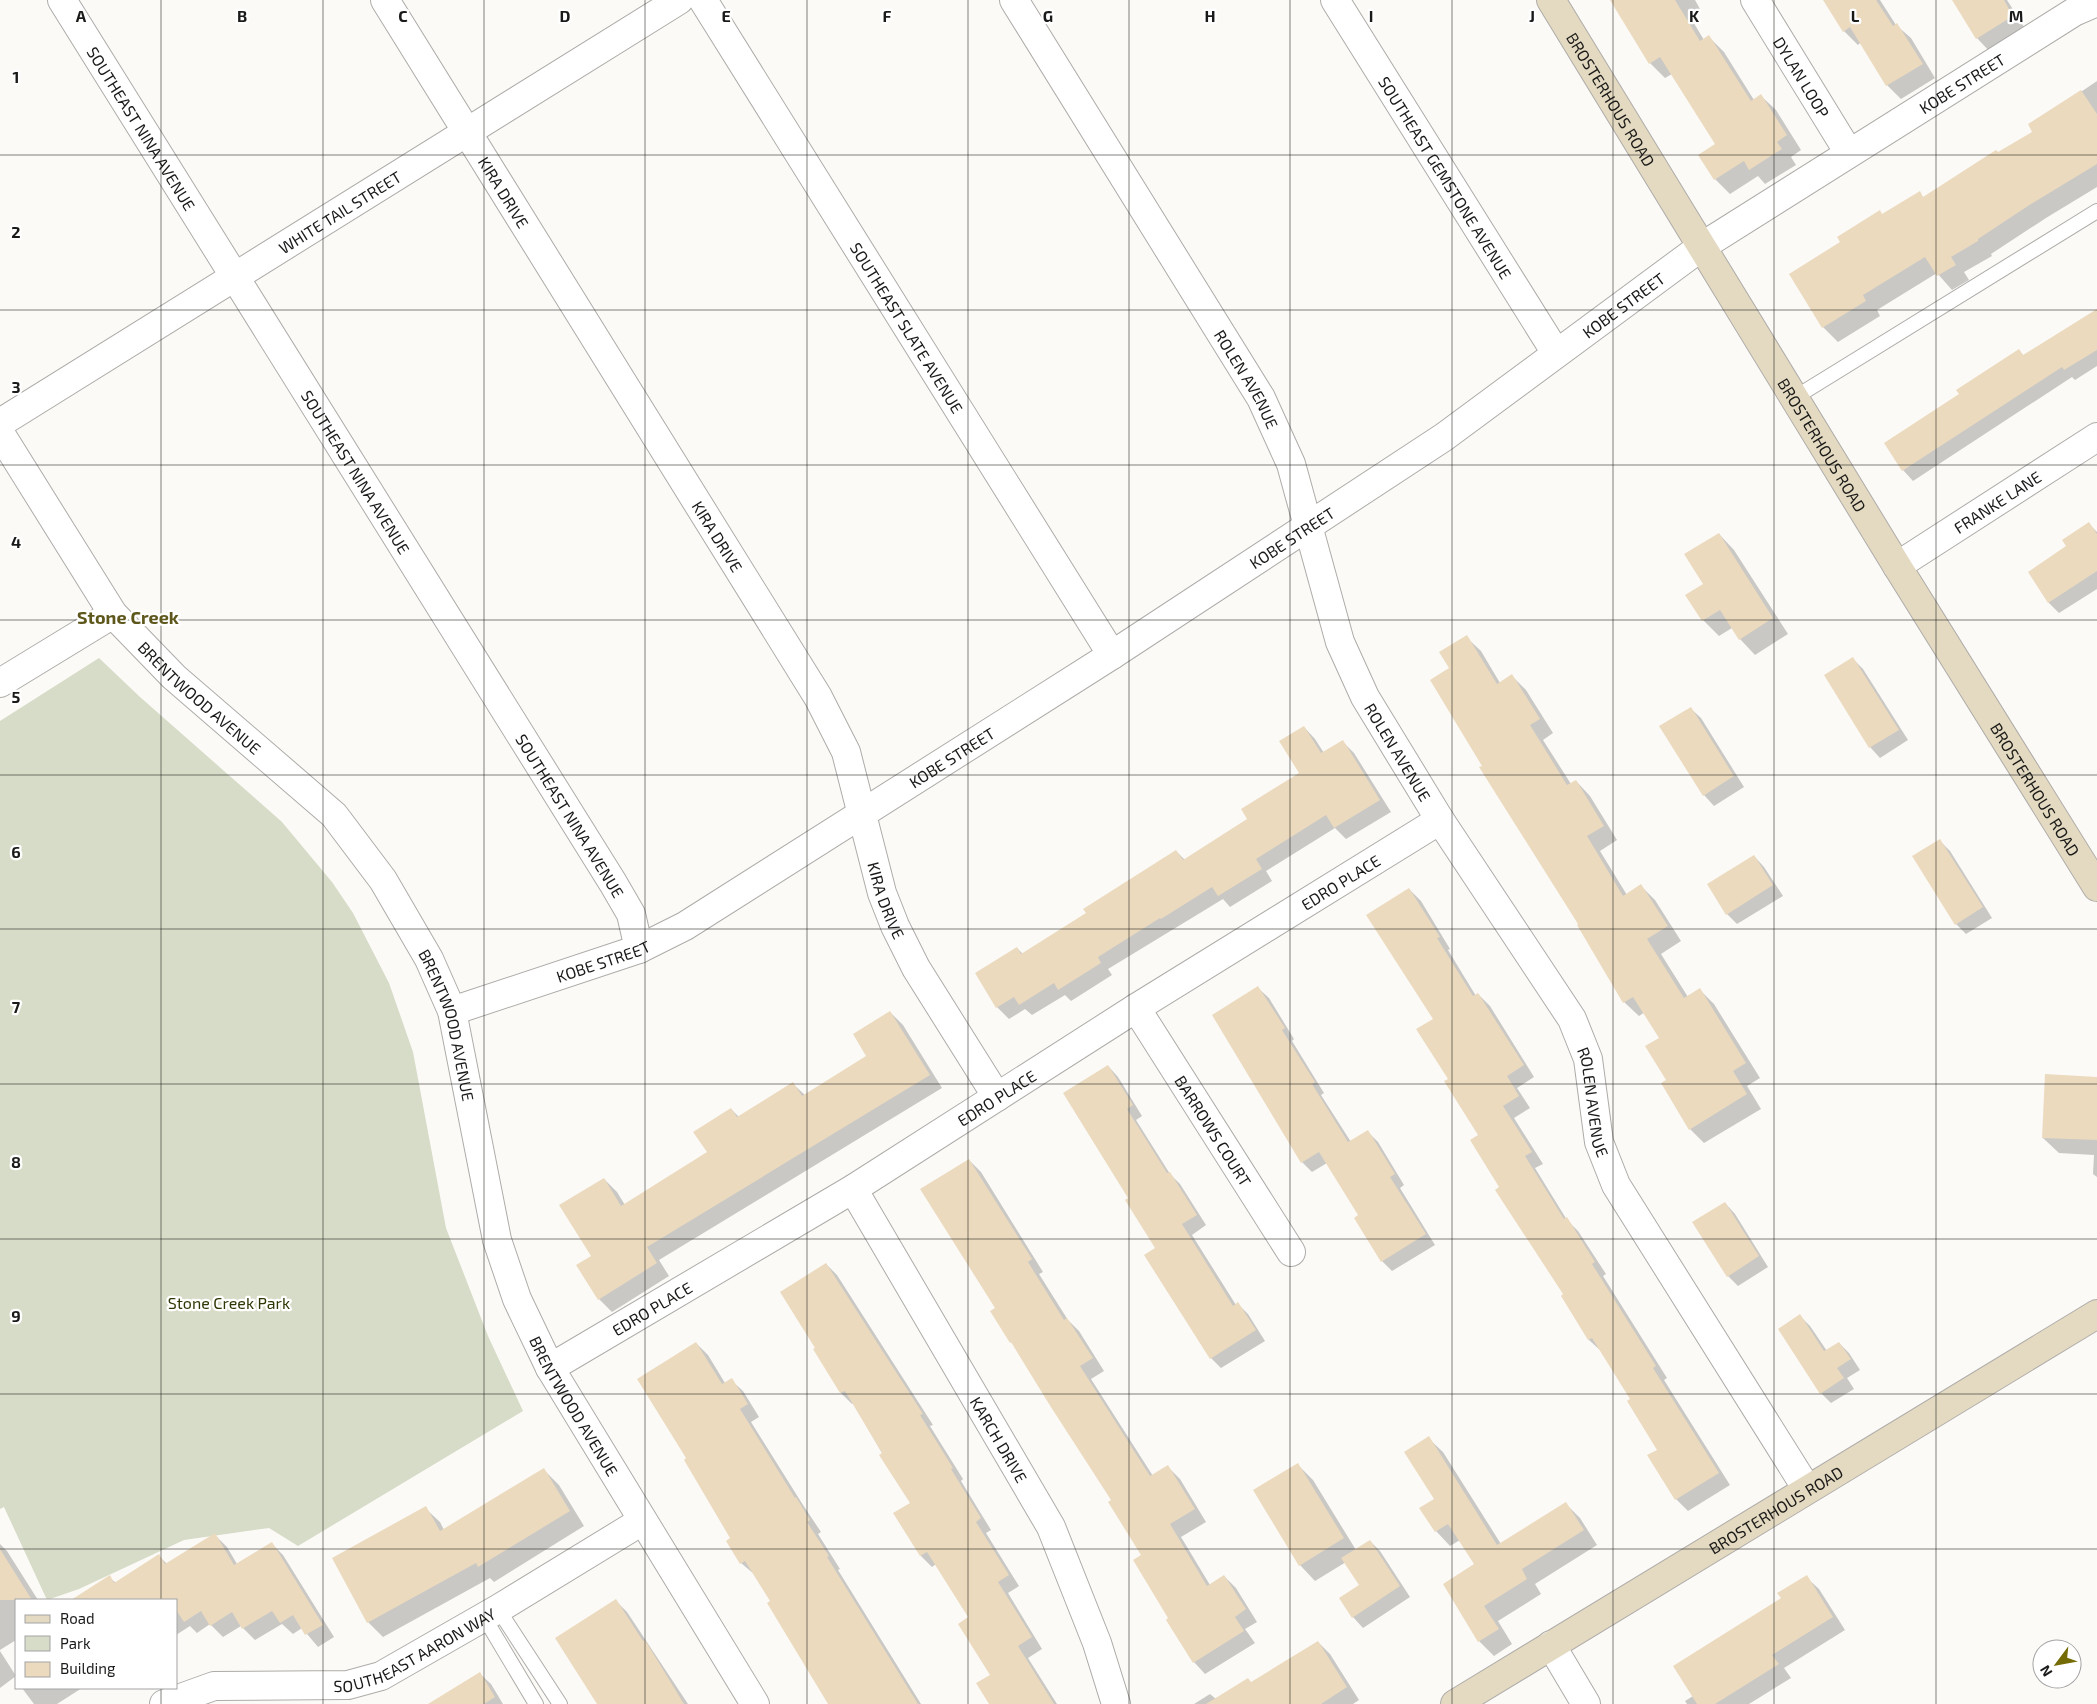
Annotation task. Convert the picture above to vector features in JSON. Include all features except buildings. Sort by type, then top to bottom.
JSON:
[{"type":"street","name":"SOUTHEAST NINA AVENUE","points":[[62,0],[613,883],[631,914],[639,949]]},
{"type":"street","name":"KIRA DRIVE","points":[[385,0],[818,697],[846,752],[882,893],[894,926],[916,968],[997,1097]]},
{"type":"street","name":"WHITE TAIL STREET","points":[[0,423],[679,0]]},
{"type":"street","name":"SOUTHEAST SLATE AVENUE","points":[[703,0],[1112,655]]},
{"type":"street","name":"ROLEN AVENUE","points":[[1014,0],[1261,398],[1291,464],[1340,642],[1365,697],[1440,820],[1572,1020],[1588,1059],[1599,1142],[1616,1185],[1807,1489]]},
{"type":"street","name":"SOUTHEAST GEMSTONE AVENUE","points":[[1335,0],[1556,354]]},
{"type":"street","name":"BROSTERHOUS ROAD","points":[[1551,0],[1897,566],[2097,887]]},
{"type":"street","name":"DYLAN LOOP","points":[[1755,0],[1849,153]]},
{"type":"street","name":"KOBE STREET","points":[[452,1011],[639,949],[685,926],[1112,655],[1308,526],[1444,436],[1701,247],[2079,5]]},
{"type":"street","name":"BRENTWOOD AVENUE","points":[[0,433],[113,614],[174,677],[334,815],[384,880],[429,959],[452,1011],[497,1240],[517,1299],[550,1368],[755,1704]]},
{"type":"street","name":"FRANKE LANE","points":[[1897,566],[2097,437]]},
{"type":"street","points":[[0,684],[113,614]]},
{"type":"street","name":"EDRO PLACE","points":[[550,1368],[853,1189],[1136,1008],[1440,820]]},
{"type":"street","name":"BARROWS COURT","points":[[1136,1008],[1291,1252]]},
{"type":"street","name":"KARCH DRIVE","points":[[853,1189],[1051,1527],[1097,1643],[1116,1704]]},
{"type":"street","name":"BROSTERHOUS ROAD","points":[[1455,1704],[2097,1314]]},
{"type":"street","name":"SOUTHEAST AARON WAY","points":[[164,1704],[214,1686],[351,1694],[491,1613],[642,1521]]},
{"type":"street","points":[[1551,1645],[1586,1704]]},
{"type":"lane","points":[[1794,398],[2097,211]]},
{"type":"lane","points":[[491,1613],[536,1704]]},
{"type":"lane","points":[[491,1613],[560,1704]]},
{"type":"green space","name":"Stone Creek Park","points":[[99,658],[140,697],[282,822],[332,882],[353,913],[389,983],[413,1052],[446,1228],[488,1336],[523,1411],[298,1546],[269,1528],[184,1540],[79,1589],[50,1599],[47,1599],[4,1507],[0,1509],[0,721]]},
{"type":"district","name":"Stone Creek","points":[[128,617]]}]
